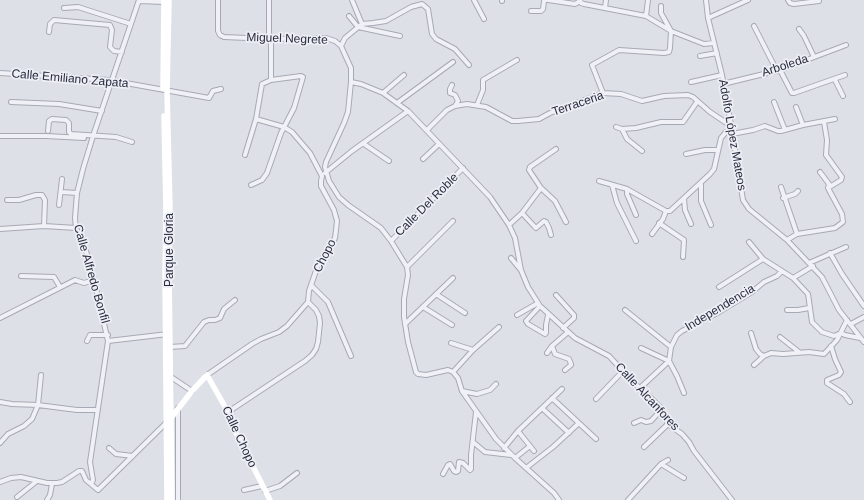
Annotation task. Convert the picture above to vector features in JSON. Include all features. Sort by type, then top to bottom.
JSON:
[{"type":"main road","name":"Parque Gloria","points":[[165,1],[165,90],[169,273],[169,420],[172,500]]},
{"type":"main road","name":"Parque Gloria","points":[[167,500],[171,377],[168,334]]},
{"type":"main road","points":[[169,420],[207,375]]},
{"type":"main road","name":"Calle Chopo","points":[[207,375],[228,412],[229,419],[270,500]]},
{"type":"street","name":"Miguel Negrete","points":[[218,0],[218,31],[220,35],[224,37],[270,39],[326,38],[335,41],[341,46],[351,68],[348,112],[326,162],[326,172]]},
{"type":"street","points":[[269,0],[271,80]]},
{"type":"street","points":[[352,0],[360,25]]},
{"type":"street","points":[[474,0],[484,19]]},
{"type":"street","points":[[531,11],[541,11],[543,9],[544,1],[547,0],[574,4],[580,1],[584,4],[646,16],[671,32],[704,44],[714,43]]},
{"type":"street","points":[[605,8],[606,0]]},
{"type":"street","points":[[646,16],[648,0]]},
{"type":"street","name":"Adolfo López Mateos","points":[[706,0],[708,18],[722,75],[743,200],[749,209],[787,240],[811,264],[822,277],[839,310],[864,342]]},
{"type":"street","points":[[708,18],[748,0]]},
{"type":"street","points":[[788,0],[790,3],[794,4],[819,1]]},
{"type":"street","points":[[139,1],[165,1]]},
{"type":"street","name":"Calle Alfredo Bonfil","points":[[91,484],[93,480],[90,462],[108,335],[87,254],[76,228],[75,218],[77,193],[93,137],[139,1]]},
{"type":"street","points":[[341,46],[345,38],[360,25],[386,20],[418,4],[425,5],[428,9],[432,34],[436,39],[455,49],[469,64]]},
{"type":"street","points":[[603,93],[592,65],[620,50],[668,52],[670,48],[671,32],[661,13],[661,6]]},
{"type":"street","points":[[64,8],[78,7],[131,24]]},
{"type":"street","points":[[349,16],[360,25],[400,36]]},
{"type":"street","points":[[49,32],[50,24],[54,20],[110,25],[112,30],[110,47],[114,51],[122,52]]},
{"type":"street","points":[[754,26],[792,92],[794,93],[835,80],[845,75]]},
{"type":"street","points":[[799,29],[814,57]]},
{"type":"street","name":"Arboleda","points":[[723,84],[779,70],[846,45]]},
{"type":"street","points":[[700,56],[717,53]]},
{"type":"street","points":[[477,105],[483,90],[484,80],[517,60]]},
{"type":"street","points":[[396,102],[453,62]]},
{"type":"street","name":"Calle Emiliano Zapata","points":[[0,73],[113,81],[209,98],[213,91],[221,89]]},
{"type":"street","points":[[383,93],[404,75]]},
{"type":"street","points":[[691,82],[722,75]]},
{"type":"street","points":[[246,155],[249,139],[256,119],[262,84],[271,80],[301,76],[304,77],[294,108],[284,127],[267,173],[262,180],[251,185]]},
{"type":"street","points":[[835,80],[843,96]]},
{"type":"street","points":[[351,82],[383,93],[408,111],[427,130],[447,110],[455,106],[458,101],[455,95],[450,93],[452,85]]},
{"type":"street","name":"Terraceria","points":[[455,106],[467,104],[477,105],[492,109],[512,121],[518,121],[539,119],[603,93],[622,94],[642,101],[664,96],[688,95],[732,130]]},
{"type":"street","points":[[11,102],[59,104],[102,111]]},
{"type":"street","points":[[616,127],[622,129],[636,128],[661,122],[683,122],[697,102]]},
{"type":"street","points":[[774,102],[785,130]]},
{"type":"street","points":[[796,107],[803,125]]},
{"type":"street","points":[[322,176],[408,111]]},
{"type":"street","points":[[48,131],[48,121],[52,119],[66,120],[69,123],[70,134],[93,137]]},
{"type":"street","name":"Chopo","points":[[207,375],[256,341],[284,330],[308,302],[309,291],[318,265],[335,238],[337,221],[334,210],[321,186],[320,181],[322,176],[310,153],[292,132],[284,127],[256,119]]},
{"type":"street","points":[[652,234],[666,211],[672,209],[684,199],[701,184],[714,169],[720,138],[726,132],[732,130],[753,130],[765,126],[778,131],[835,119]]},
{"type":"street","points":[[824,122],[827,140],[826,155],[842,177],[841,180],[828,188]]},
{"type":"street","points":[[42,124],[49,125]]},
{"type":"street","points":[[622,129],[627,139],[642,151]]},
{"type":"street","name":"Calle Alcanfores","points":[[427,130],[490,196],[509,225],[515,238],[521,270],[528,287],[539,305],[548,315],[575,338],[606,354],[616,362],[623,371],[662,409],[668,424],[682,434],[689,442],[694,451],[732,500]]},
{"type":"street","points":[[0,136],[116,138],[132,142]]},
{"type":"street","points":[[364,144],[389,160]]},
{"type":"street","points":[[423,159],[439,144]]},
{"type":"street","points":[[556,149],[530,167],[529,170],[541,188],[555,201],[566,222]]},
{"type":"street","points":[[686,154],[705,150],[718,150]]},
{"type":"street","name":"Calle Del Roble","points":[[391,241],[464,168]]},
{"type":"street","points":[[326,172],[332,188],[339,197],[348,205],[382,228],[407,267],[408,275],[404,298],[405,324],[416,372],[418,374],[426,375],[448,370],[453,372],[458,378],[462,391],[476,412],[504,448],[554,493],[559,500]]},
{"type":"street","points":[[787,240],[797,234],[835,228],[843,222],[842,214],[828,188],[829,184],[820,172]]},
{"type":"street","points":[[59,205],[62,179]]},
{"type":"street","points":[[599,181],[627,189],[666,211]]},
{"type":"street","points":[[701,184],[701,200],[711,225]]},
{"type":"street","points":[[612,185],[617,203],[636,241]]},
{"type":"street","points":[[781,187],[783,198],[797,234]]},
{"type":"street","points":[[509,225],[522,213],[541,188]]},
{"type":"street","points":[[627,189],[627,194],[636,215]]},
{"type":"street","points":[[783,198],[795,194],[798,191]]},
{"type":"street","points":[[61,192],[77,193]]},
{"type":"street","points":[[7,200],[19,200],[36,195],[42,195],[45,200],[44,226]]},
{"type":"street","points":[[684,199],[691,224]]},
{"type":"street","points":[[522,213],[536,228],[544,221],[546,222],[550,228],[550,235]]},
{"type":"street","points":[[407,267],[453,221]]},
{"type":"street","points":[[659,223],[684,240],[683,257]]},
{"type":"street","points":[[0,229],[44,226],[76,228]]},
{"type":"street","points":[[749,242],[762,259],[793,278],[808,294],[812,322],[822,332],[834,336],[841,333],[860,338]]},
{"type":"street","points":[[793,278],[811,264],[830,253],[846,247]]},
{"type":"street","points":[[830,253],[842,274],[864,306]]},
{"type":"street","points":[[510,258],[521,270]]},
{"type":"street","points":[[719,287],[762,259]]},
{"type":"street","name":"Independencia","points":[[669,361],[671,347],[677,335],[682,331],[714,315],[752,292],[764,282],[777,276],[782,271]]},
{"type":"street","points":[[21,276],[54,277],[60,287]]},
{"type":"street","points":[[405,324],[453,278]]},
{"type":"street","points":[[0,318],[75,280],[84,283],[94,280]]},
{"type":"street","points":[[312,286],[328,302],[350,356]]},
{"type":"street","points":[[436,294],[465,313]]},
{"type":"street","points":[[556,295],[574,315],[574,318],[563,328]]},
{"type":"street","points":[[170,347],[184,346],[204,322],[220,318],[224,309],[235,300]]},
{"type":"street","points":[[228,412],[305,361],[316,349],[320,323],[319,316],[316,310],[308,302]]},
{"type":"street","points":[[539,305],[526,321],[528,324],[545,334],[548,315]]},
{"type":"street","points":[[517,315],[539,305]]},
{"type":"street","points":[[423,307],[452,325]]},
{"type":"street","points":[[787,310],[809,308]]},
{"type":"street","points":[[625,310],[671,347]]},
{"type":"street","points":[[851,324],[864,316]]},
{"type":"street","points":[[754,365],[764,356],[771,353],[783,354],[809,352],[824,354],[837,340],[847,320]]},
{"type":"street","points":[[453,372],[473,350],[499,327]]},
{"type":"street","points":[[547,352],[567,332]]},
{"type":"street","points":[[751,333],[756,349],[764,356]]},
{"type":"street","points":[[108,341],[168,334]]},
{"type":"street","points":[[87,341],[90,335],[108,335]]},
{"type":"street","points":[[780,337],[799,352]]},
{"type":"street","points":[[451,343],[473,350]]},
{"type":"street","points":[[552,346],[555,354],[569,359],[572,364],[565,370]]},
{"type":"street","points":[[831,346],[841,372],[839,375],[827,380],[827,383],[844,394],[850,402]]},
{"type":"street","points":[[641,348],[669,361],[684,393]]},
{"type":"street","points":[[640,388],[669,361]]},
{"type":"street","points":[[596,399],[623,371]]},
{"type":"street","points":[[0,443],[8,434],[24,426],[32,419],[38,404],[41,375]]},
{"type":"street","points":[[171,377],[192,391]]},
{"type":"street","points":[[462,391],[477,394],[490,390],[496,384]]},
{"type":"street","points":[[504,448],[518,431],[562,389]]},
{"type":"street","points":[[552,398],[596,439]]},
{"type":"street","points":[[0,402],[12,404],[38,404],[77,410],[98,410]]},
{"type":"street","points":[[178,408],[178,500]]},
{"type":"street","points":[[542,408],[569,433]]},
{"type":"street","points":[[634,423],[640,420],[646,422],[650,421],[662,409]]},
{"type":"street","points":[[443,474],[450,464],[454,471],[458,471],[460,461],[470,470],[471,469],[471,455],[474,442],[476,412]]},
{"type":"street","points":[[0,482],[21,476],[52,484],[62,482],[79,471],[82,471],[86,480],[98,490],[169,420]]},
{"type":"street","points":[[526,468],[579,423]]},
{"type":"street","points":[[644,447],[668,424]]},
{"type":"street","points":[[518,431],[534,451]]},
{"type":"street","points":[[474,442],[485,452],[514,457],[530,446]]},
{"type":"street","points":[[109,448],[116,454],[133,456]]},
{"type":"street","points":[[628,500],[661,464],[668,460]]},
{"type":"street","points":[[661,464],[684,478]]},
{"type":"street","points":[[244,490],[280,486],[297,474]]},
{"type":"street","points":[[17,497],[37,480]]},
{"type":"street","points":[[47,500],[52,484]]},
{"type":"street","points":[[554,493],[554,500]]}]
